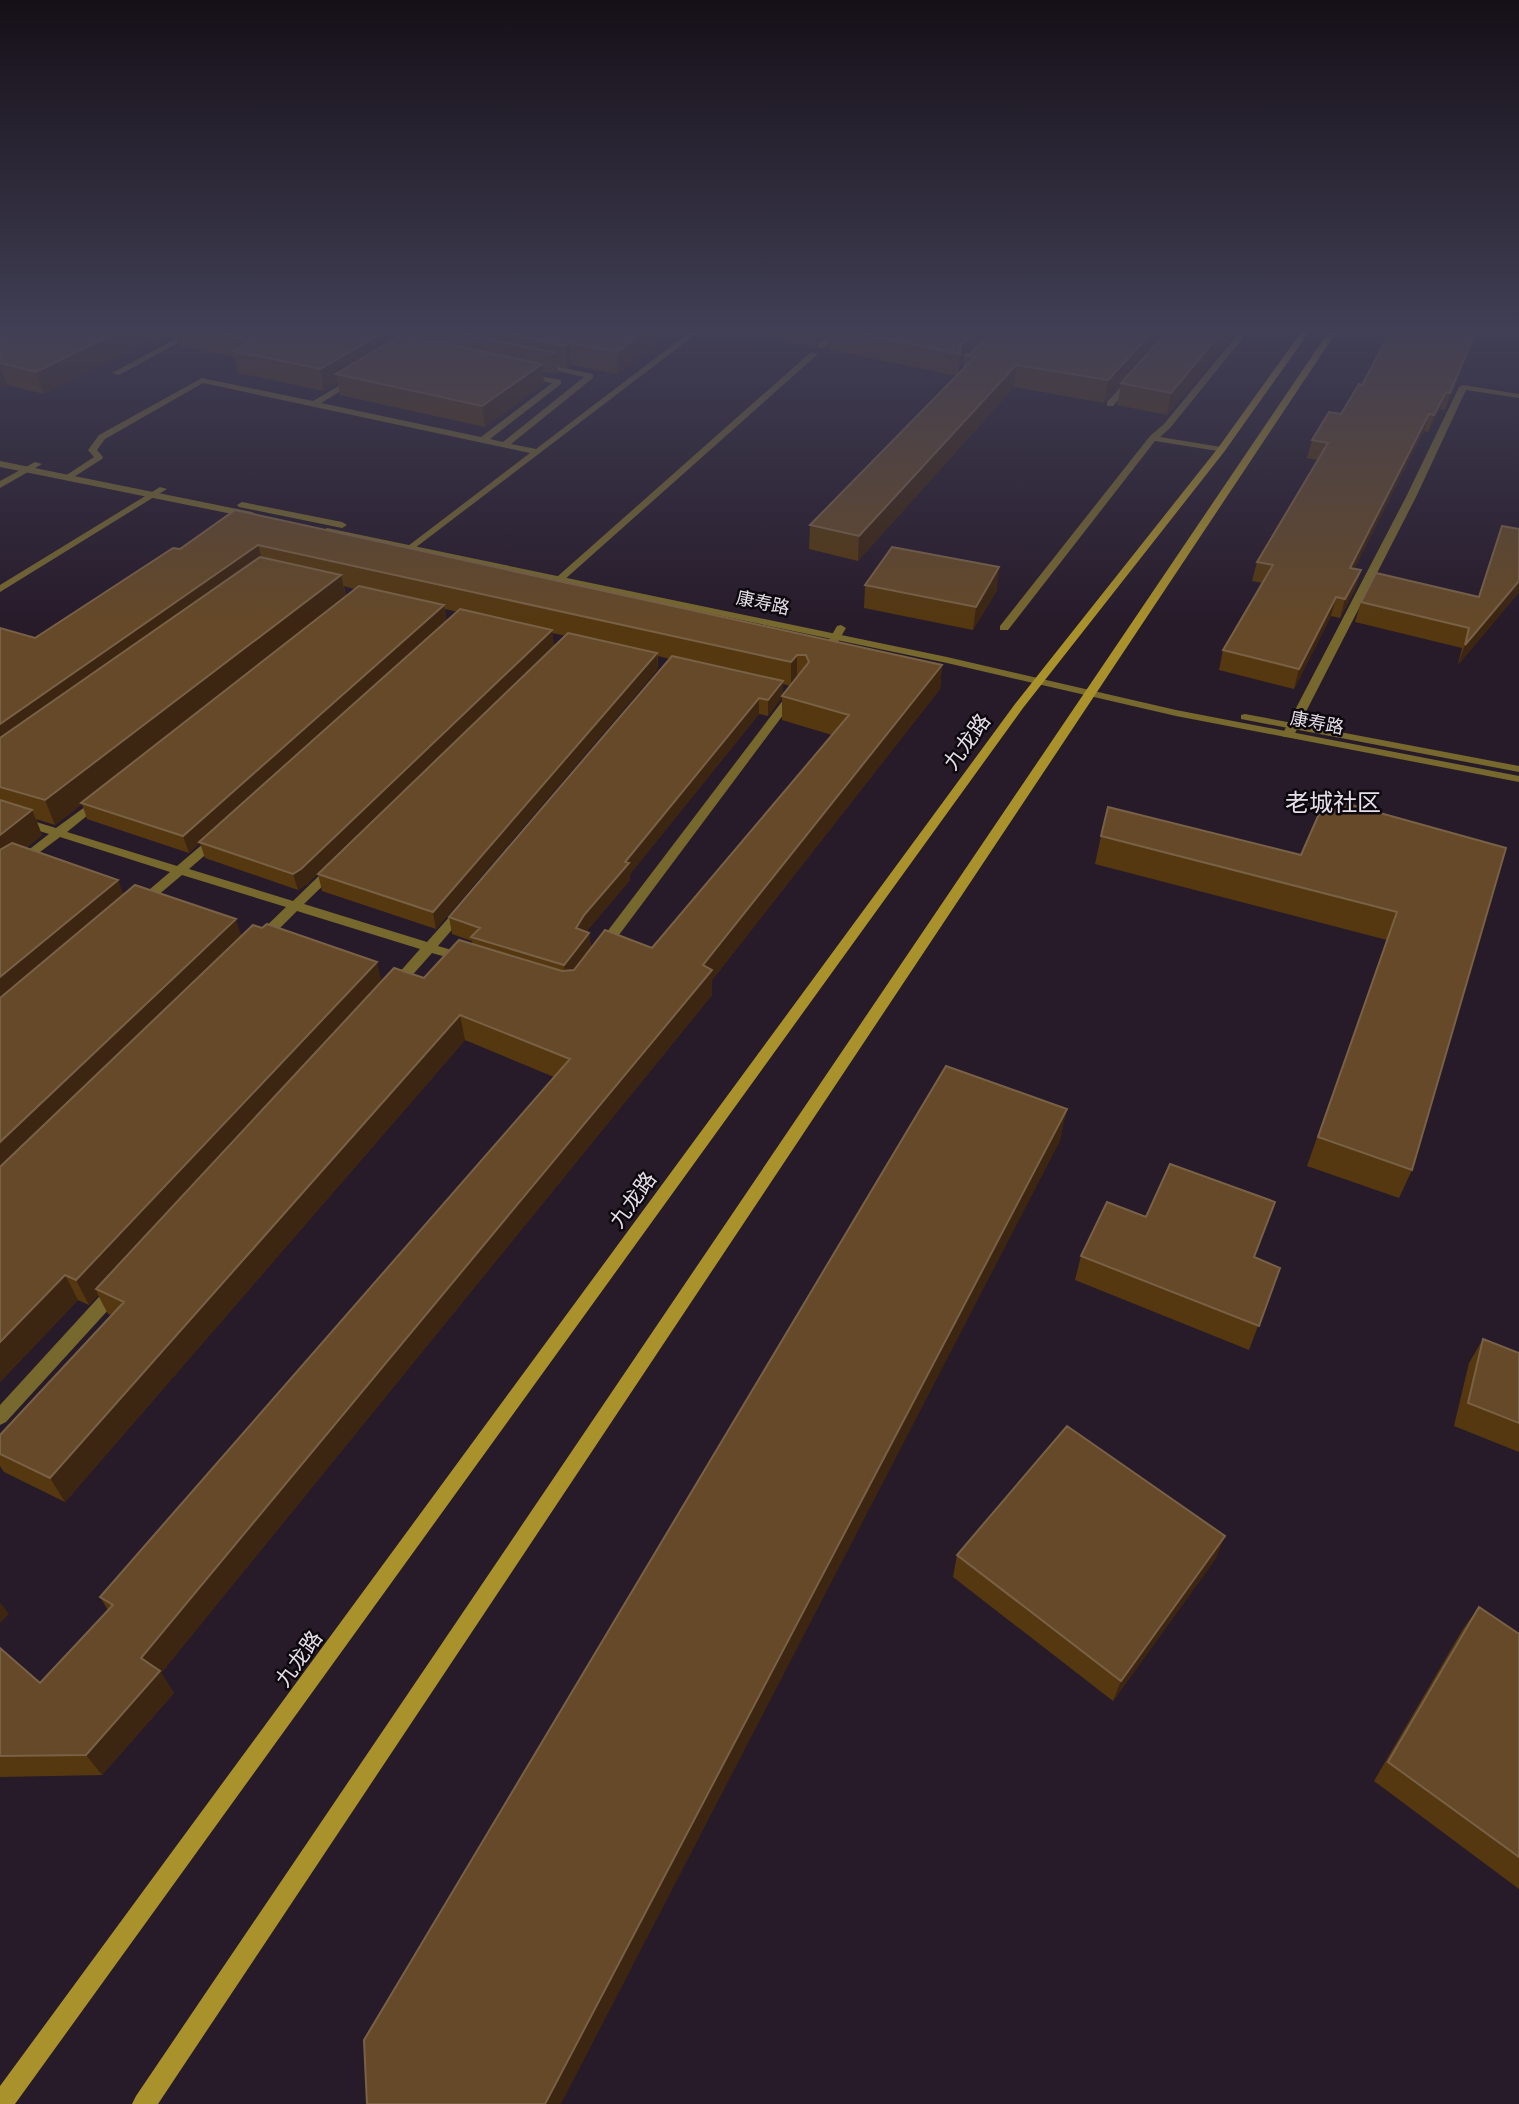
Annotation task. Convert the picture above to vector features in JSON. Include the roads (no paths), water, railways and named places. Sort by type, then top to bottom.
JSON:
[{"type":"main road","name":"九龙路","points":[[1,2104],[1042,677],[1238,426]]},
{"type":"main road","points":[[144,2104],[1268,426]]},
{"type":"street","points":[[71,475],[99,457],[92,450],[102,437],[121,426]]},
{"type":"street","points":[[418,426],[538,452]]},
{"type":"street","points":[[483,440],[501,426]]},
{"type":"street","points":[[505,445],[528,426]]},
{"type":"street","points":[[416,545],[572,426]]},
{"type":"street","points":[[565,575],[733,426]]},
{"type":"street","points":[[1004,628],[1153,438],[1167,426]]},
{"type":"street","points":[[1290,730],[1411,497],[1444,426]]},
{"type":"street","points":[[1153,438],[1221,450]]},
{"type":"street","name":"康寿路","points":[[0,456],[71,475]]},
{"type":"street","name":"康寿路","points":[[0,464],[158,492],[565,575],[1519,779]]},
{"type":"street","points":[[0,485],[38,464]]},
{"type":"street","points":[[0,589],[158,492]]},
{"type":"street","points":[[824,657],[839,633]]},
{"type":"street","points":[[595,958],[792,689]]},
{"type":"street","name":"康寿路","points":[[1290,730],[1519,769]]},
{"type":"street","points":[[0,878],[111,790]]},
{"type":"street","points":[[0,815],[481,964]]},
{"type":"street","points":[[127,916],[221,834]]},
{"type":"street","points":[[256,944],[343,859]]},
{"type":"street","points":[[383,999],[474,896]]},
{"type":"street","points":[[0,1416],[121,1284]]},
{"type":"district","name":"老城社区","points":[[1333,803]]}]
